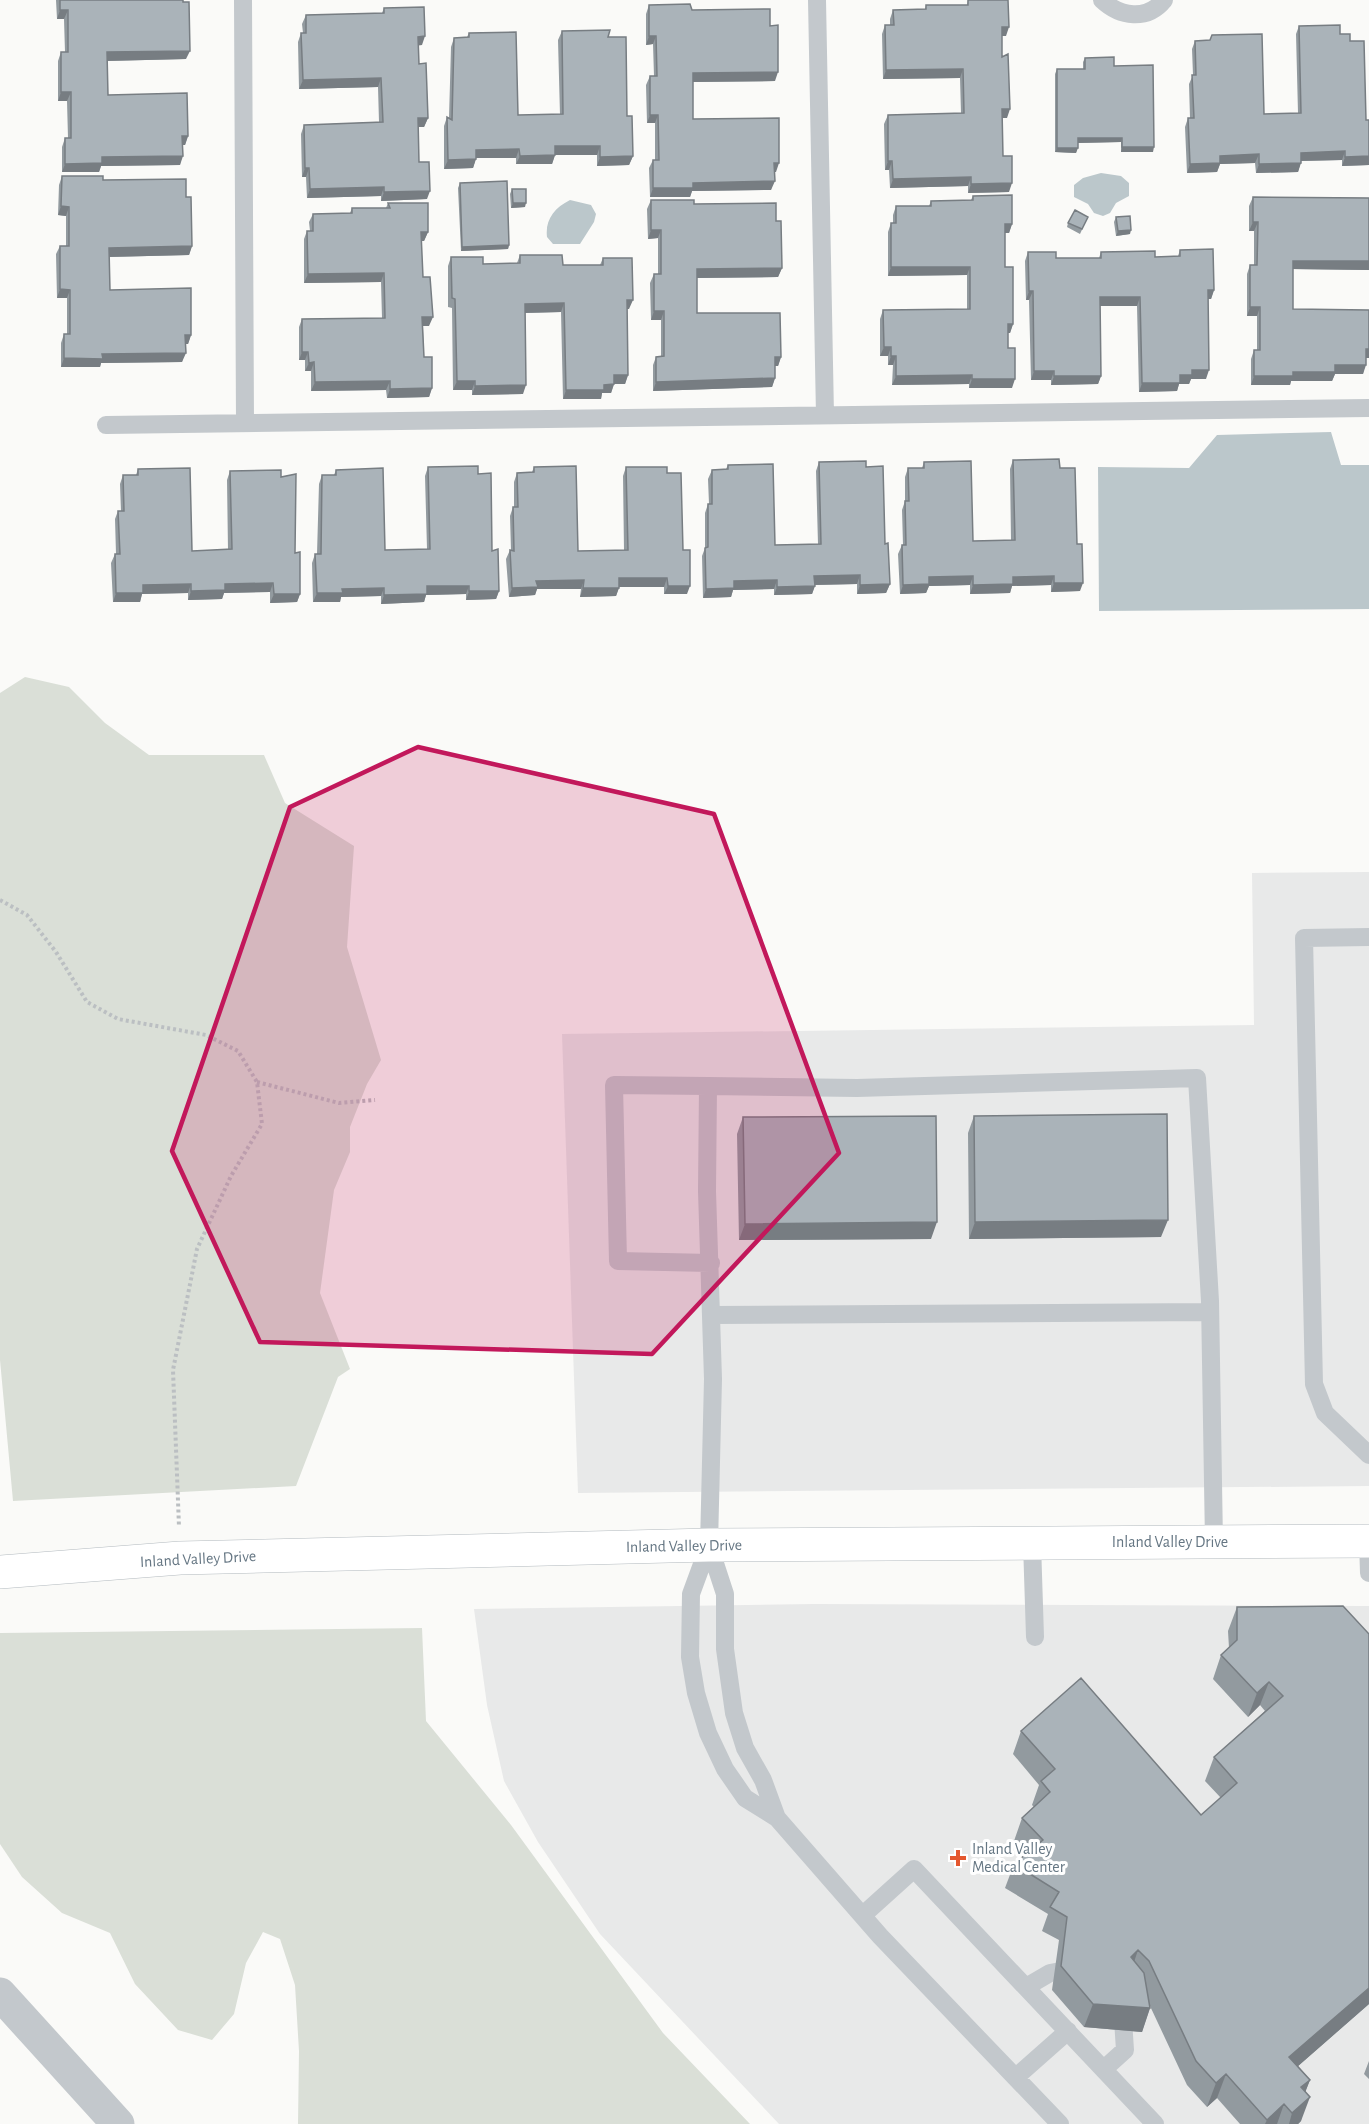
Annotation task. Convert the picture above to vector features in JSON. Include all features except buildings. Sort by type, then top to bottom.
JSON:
[{"type":"street","name":"Inland Valley Drive","points":[[0,1572],[180,1558],[709,1545],[1368,1541]]},
{"type":"street","points":[[3,2004],[118,2124]]},
{"type":"lane","points":[[243,0],[245,423]]},
{"type":"lane","points":[[817,0],[825,415]]},
{"type":"lane","points":[[1102,0],[1112,9],[1124,14],[1138,15],[1151,11],[1164,0]]},
{"type":"lane","points":[[106,425],[1369,408]]},
{"type":"lane","points":[[1369,937],[1304,938],[1314,1384],[1325,1413],[1369,1455]]},
{"type":"lane","points":[[711,1263],[618,1261],[614,1085],[857,1088],[1197,1078],[1210,1312],[1215,1542]]},
{"type":"lane","points":[[708,1086],[707,1191],[712,1315],[709,1545],[725,1594],[725,1649],[734,1713],[745,1748],[763,1780],[777,1818]]},
{"type":"lane","points":[[712,1315],[1210,1312]]},
{"type":"lane","points":[[1368,1541],[1369,1573]]},
{"type":"lane","points":[[1032,1543],[1035,1637]]},
{"type":"lane","points":[[709,1545],[691,1594],[690,1657],[696,1693],[708,1732],[725,1769],[745,1798],[777,1818],[880,1936],[1060,2124]]},
{"type":"lane","points":[[863,1915],[914,1869],[1155,2124]]},
{"type":"lane","points":[[1026,1987],[1050,1973],[1071,1969],[1088,1982]]},
{"type":"lane","points":[[1103,1997],[1123,2020],[1125,2050],[1104,2069]]},
{"type":"lane","points":[[1016,2077],[1068,2031]]},
{"type":"path","points":[[0,900],[27,915],[56,952],[87,1002],[118,1020],[206,1035],[238,1051],[257,1082],[262,1124],[231,1176],[197,1250],[173,1370],[180,1558]]},
{"type":"path","points":[[257,1082],[339,1103],[375,1100]]},
{"type":"highlighted area","points":[[418,747],[714,814],[839,1153],[652,1354],[260,1342],[172,1151],[290,807]]},
{"type":"shaded area","points":[[1101,173],[1121,176],[1129,183],[1129,196],[1116,203],[1110,213],[1103,216],[1094,213],[1088,204],[1074,197],[1074,185],[1083,178]]},
{"type":"shaded area","points":[[570,200],[591,205],[596,214],[594,222],[580,244],[553,244],[547,237],[549,220],[559,207]]},
{"type":"shaded area","points":[[1331,432],[1341,465],[1369,465],[1369,609],[1099,611],[1098,467],[1189,468],[1217,435]]},
{"type":"shaded area","points":[[25,677],[69,687],[105,723],[149,755],[264,755],[285,803],[354,846],[347,947],[381,1060],[367,1084],[350,1127],[350,1152],[334,1190],[320,1293],[350,1369],[338,1377],[296,1486],[13,1501],[0,1360],[0,693]]},
{"type":"shaded area","points":[[1369,872],[1369,1486],[578,1493],[562,1034],[1254,1025],[1252,873]]},
{"type":"shaded area","name":"Inland Valley Medical Center","points":[[814,1604],[1369,1606],[1369,2124],[779,2124],[600,1934],[538,1842],[504,1781],[487,1705],[474,1609]]},
{"type":"shaded area","points":[[422,1628],[426,1721],[511,1825],[663,2033],[750,2124],[298,2124],[299,2051],[295,1985],[280,1939],[263,1932],[246,1963],[234,2014],[212,2040],[178,2030],[135,1984],[110,1933],[62,1913],[22,1877],[0,1844],[0,1633]]},
{"type":"place","name":"Inland Valley Medical Center","points":[[958,1858]]}]
